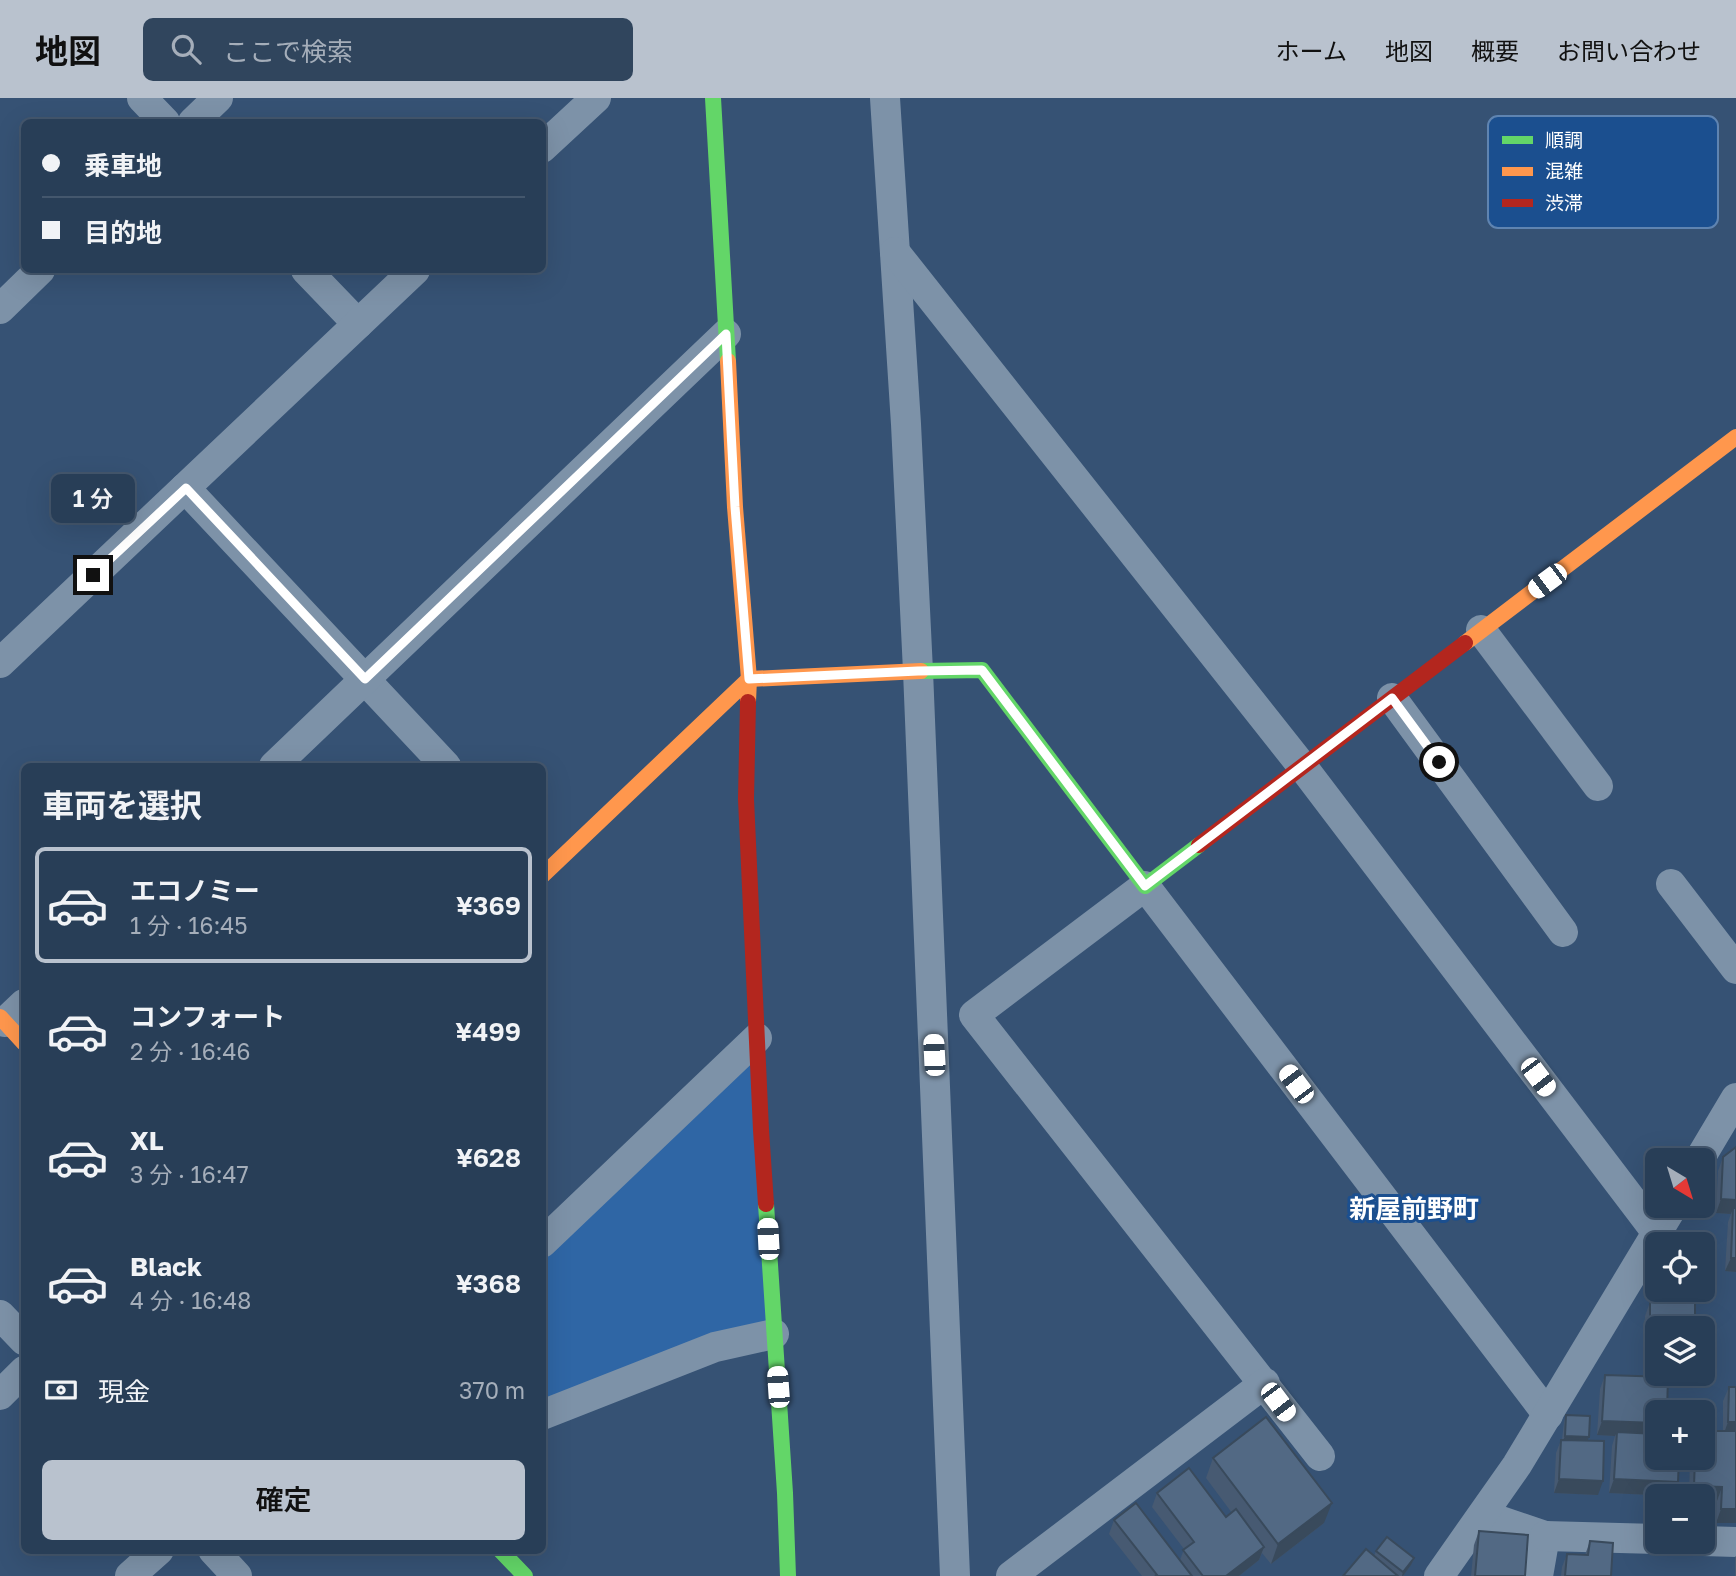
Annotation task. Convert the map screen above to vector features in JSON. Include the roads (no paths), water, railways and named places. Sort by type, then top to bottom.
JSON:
[{"type":"street","points":[[142,98],[162,119]]},
{"type":"street","points":[[195,119],[218,98]]},
{"type":"street","points":[[546,144],[596,98]]},
{"type":"street","points":[[713,98],[735,507],[749,679],[746,799],[788,1576]]},
{"type":"street","points":[[884,98],[906,424],[918,671],[955,1576]]},
{"type":"street","points":[[894,252],[1302,766],[1656,1232]]},
{"type":"street","points":[[0,309],[37,273]]},
{"type":"street","points":[[309,273],[358,324]]},
{"type":"street","points":[[0,663],[412,273]]},
{"type":"street","points":[[277,763],[726,334]]},
{"type":"street","points":[[1320,1456],[974,1015],[1482,630],[1731,452]]},
{"type":"street","points":[[186,488],[443,763]]},
{"type":"street","points":[[1482,630],[1598,786]]},
{"type":"street","points":[[546,870],[749,679],[982,670],[1548,1415]]},
{"type":"street","points":[[1392,698],[1563,932]]},
{"type":"street","points":[[1671,884],[1736,969]]},
{"type":"street","points":[[546,1239],[757,1038]]},
{"type":"street","points":[[1706,1148],[1736,1098]]},
{"type":"street","points":[[1439,1576],[1517,1465],[1645,1253]]},
{"type":"street","points":[[0,1315],[21,1336]]},
{"type":"street","points":[[546,1413],[715,1347],[774,1334]]},
{"type":"street","points":[[0,1395],[21,1374]]},
{"type":"street","points":[[1010,1576],[1265,1384]]},
{"type":"street","points":[[1483,1515],[1545,1536],[1645,1539]]},
{"type":"street","points":[[1538,1576],[1545,1536]]},
{"type":"street","points":[[1715,1541],[1736,1542]]},
{"type":"street","points":[[130,1576],[155,1554]]},
{"type":"street","points":[[217,1554],[237,1576]]},
{"type":"street","points":[[504,1554],[525,1576]]},
{"type":"district","name":"新屋前野町","points":[[1414,1209]]}]
